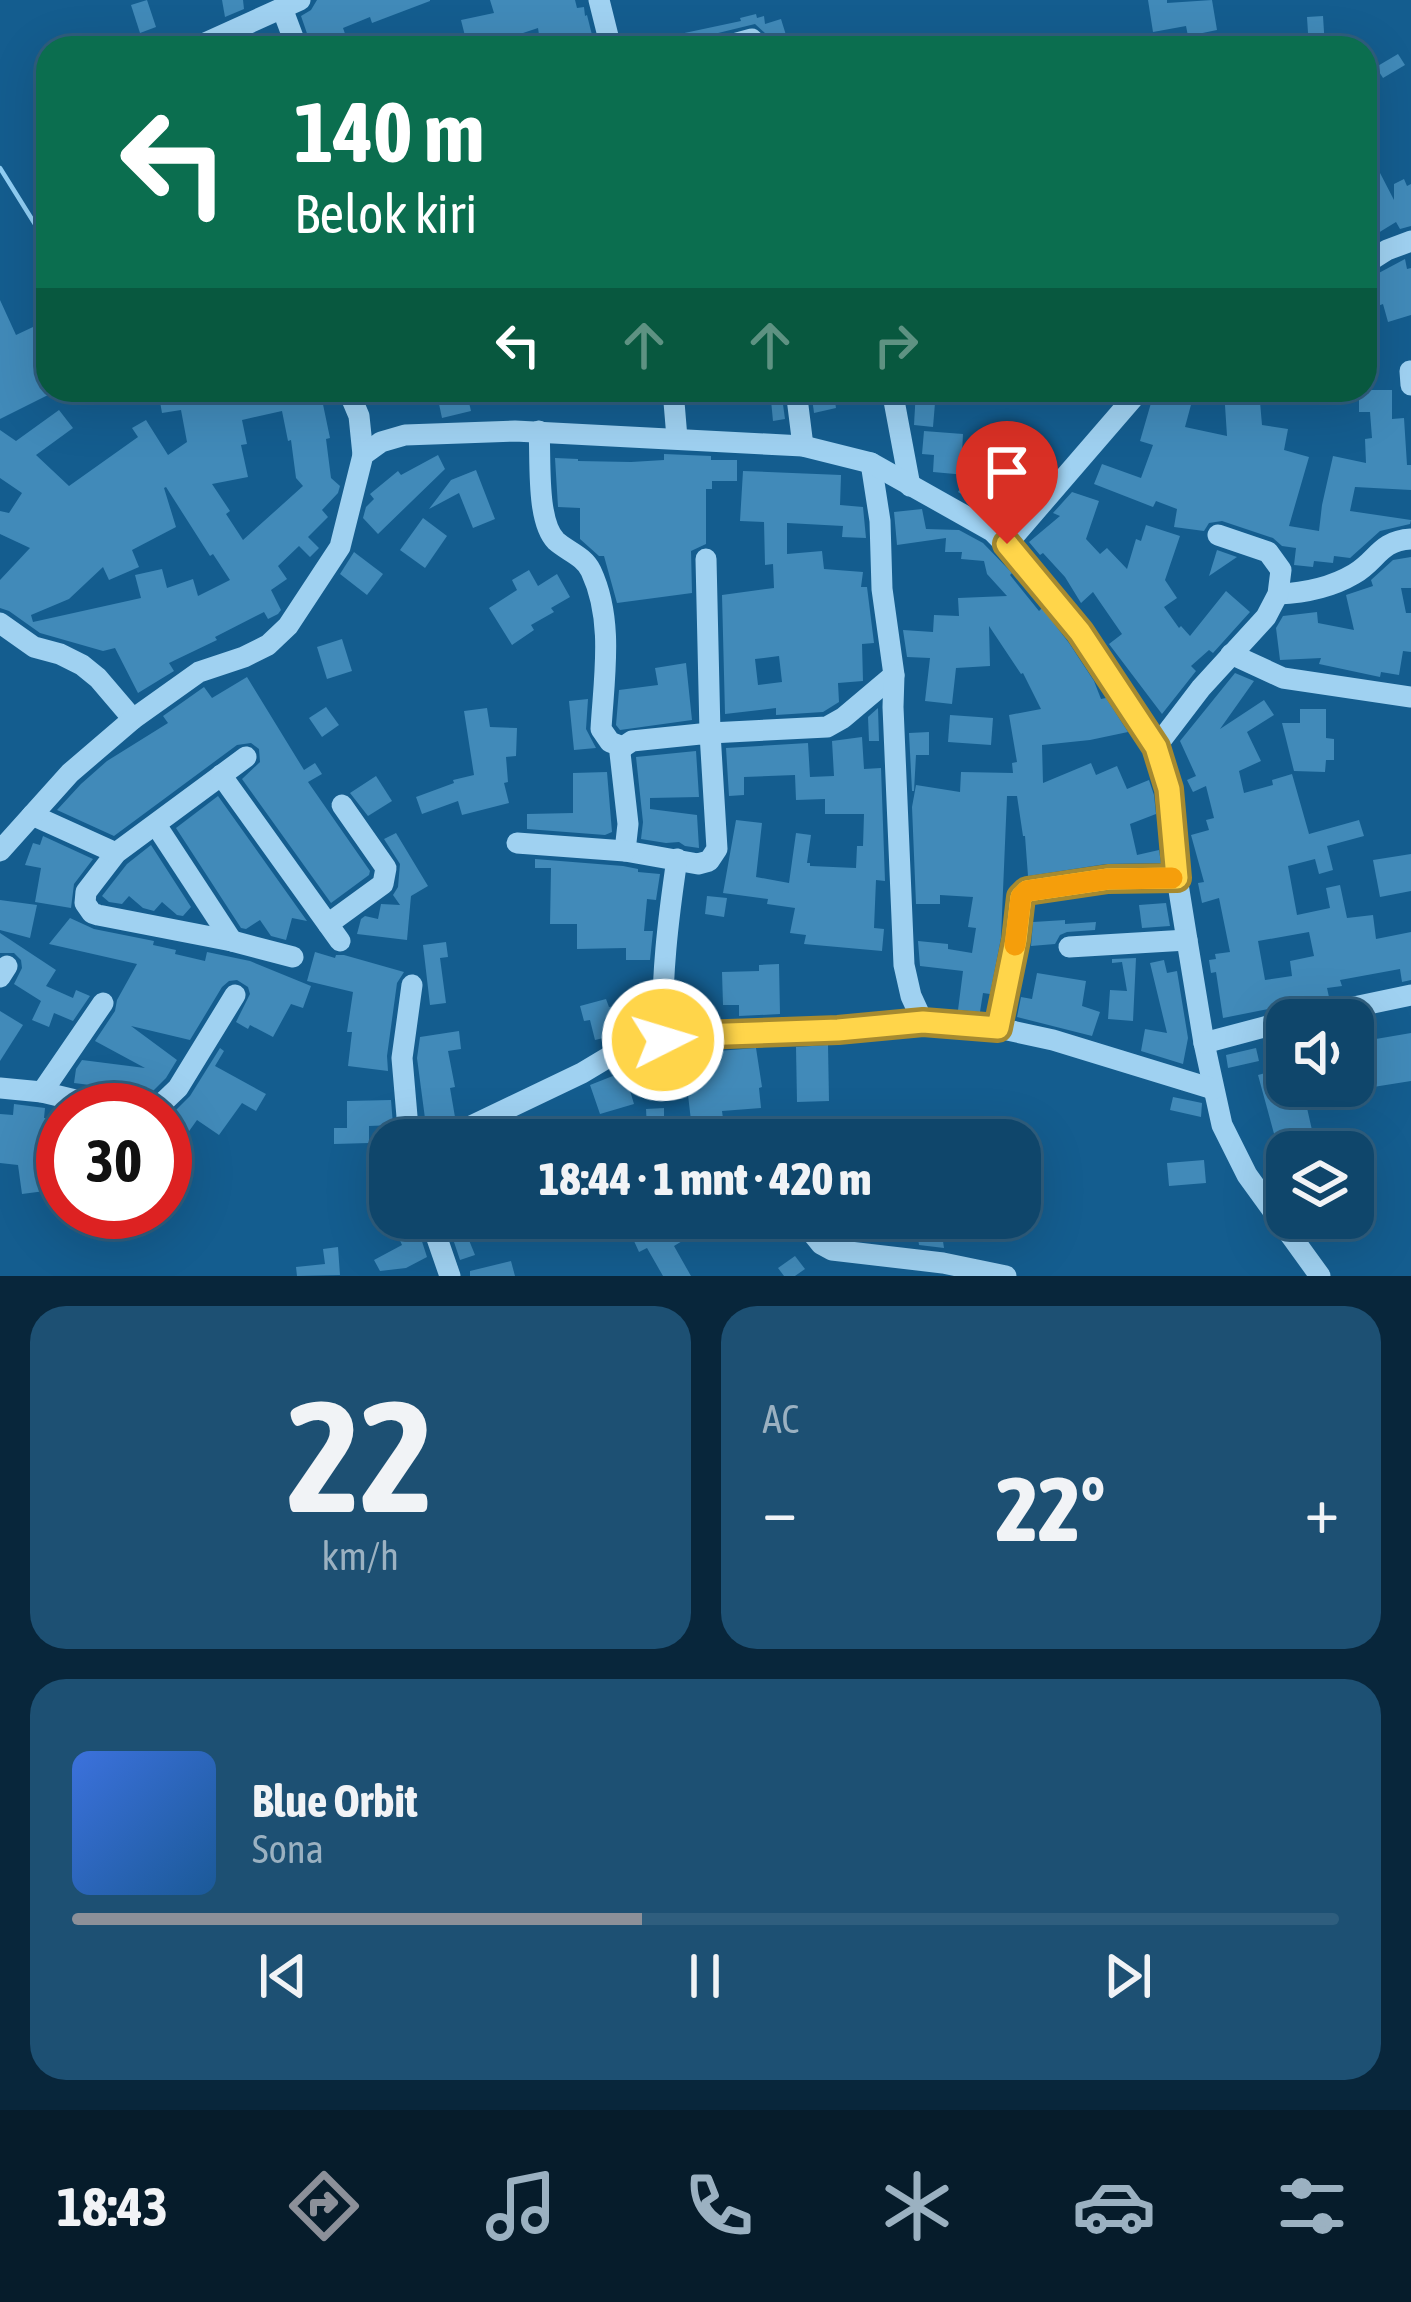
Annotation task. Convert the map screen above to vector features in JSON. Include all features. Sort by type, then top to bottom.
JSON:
[{"type":"street","points":[[599,0],[608,36]]},
{"type":"street","points":[[220,36],[291,4],[295,36]]},
{"type":"street","points":[[1377,256],[1411,241]]},
{"type":"street","points":[[1410,371],[1411,385]]},
{"type":"street","points":[[0,851],[70,773],[133,719],[199,672],[268,645],[287,626],[340,547],[363,455],[353,402]]},
{"type":"street","points":[[675,402],[677,438]]},
{"type":"street","points":[[798,402],[803,446]]},
{"type":"street","points":[[894,402],[910,485]]},
{"type":"street","points":[[1007,544],[1130,402]]},
{"type":"street","points":[[363,455],[381,442],[405,435],[539,431],[803,446],[872,463],[992,530],[1080,632],[1156,747],[1169,789],[1177,878],[1222,1125],[1246,1175],[1320,1276]]},
{"type":"street","points":[[539,431],[544,519],[554,539],[591,570],[605,625],[601,729],[610,742],[622,746]]},
{"type":"street","points":[[872,463],[894,674],[904,965],[923,1022]]},
{"type":"street","points":[[1156,747],[1266,617],[1278,594],[1281,570],[1268,552],[1218,536]]},
{"type":"street","points":[[1278,594],[1302,593],[1354,574],[1393,541],[1411,539]]},
{"type":"street","points":[[518,843],[625,850],[698,864],[710,861],[717,850],[706,559]]},
{"type":"street","points":[[0,623],[34,647],[82,665],[133,719]]},
{"type":"street","points":[[1231,654],[1283,679],[1411,697]]},
{"type":"street","points":[[625,850],[628,824],[622,746],[632,740],[710,733],[827,728],[894,674]]},
{"type":"street","points":[[246,757],[116,853],[86,892],[85,903],[92,913],[293,957]]},
{"type":"street","points":[[220,775],[334,932],[386,876],[386,868],[342,805]]},
{"type":"street","points":[[32,814],[116,853]]},
{"type":"street","points":[[156,825],[232,941]]},
{"type":"street","points":[[663,1040],[664,943],[677,860]]},
{"type":"street","points":[[998,1028],[1021,897],[1027,891],[1108,879],[1177,878]]},
{"type":"street","points":[[1069,947],[1187,940]]},
{"type":"street","points":[[407,1119],[402,1058],[412,985]]},
{"type":"street","points":[[181,1083],[235,995]]},
{"type":"street","points":[[1374,1003],[1411,995]]},
{"type":"street","points":[[48,1083],[103,1003]]},
{"type":"street","points":[[486,1119],[617,1052],[663,1040],[923,1022],[998,1028],[1053,1040],[1213,1089]]},
{"type":"street","points":[[1204,1043],[1266,1027]]},
{"type":"street","points":[[0,1088],[36,1091]]},
{"type":"street","points":[[437,1239],[450,1276]]},
{"type":"street","points":[[817,1239],[832,1250],[883,1265],[1006,1276]]},
{"type":"building","points":[[147,0],[156,27],[140,33],[131,5]]},
{"type":"building","points":[[222,0],[243,0],[244,9],[225,17]]},
{"type":"building","points":[[317,0],[430,0],[372,23],[370,17],[343,28],[346,36],[308,36],[301,16]]},
{"type":"building","points":[[490,0],[575,0],[577,8],[584,7],[592,35],[539,36],[538,28],[514,36],[465,36],[461,20],[494,13]]},
{"type":"building","points":[[1148,0],[1212,0],[1217,30],[1188,36],[1186,26],[1153,32]]},
{"type":"building","points":[[756,14],[757,18],[764,16],[765,24],[781,19],[786,36],[766,36],[755,24],[711,36],[670,36],[741,21]]},
{"type":"building","points":[[1323,16],[1324,36],[1308,36],[1307,17]]},
{"type":"building","points":[[1398,54],[1405,65],[1383,78],[1377,66]]},
{"type":"building","points":[[1377,167],[1394,200],[1394,184],[1404,179],[1407,186],[1411,184],[1411,226],[1400,229],[1396,222],[1377,234]]},
{"type":"building","points":[[1405,259],[1407,269],[1411,268],[1411,315],[1388,322],[1383,304],[1377,306],[1377,274]]},
{"type":"building","points":[[0,300],[16,335],[33,327],[36,333],[36,401],[0,419]]},
{"type":"building","points":[[1377,390],[1392,390],[1392,419],[1404,418],[1411,490],[1355,487],[1350,511],[1411,520],[1410,524],[1380,531],[1350,558],[1334,556],[1333,563],[1314,561],[1313,567],[1294,565],[1296,548],[1222,521],[1209,523],[1204,531],[1174,527],[1177,509],[1156,501],[1153,507],[1094,484],[1102,464],[1141,478],[1153,445],[1140,441],[1151,403],[1192,402],[1185,427],[1227,436],[1225,402],[1260,402],[1262,425],[1288,429],[1284,450],[1309,457],[1289,526],[1319,531],[1333,456],[1366,463],[1365,439],[1372,438],[1370,412],[1359,412],[1359,402],[1377,402]]},
{"type":"building","points":[[160,402],[322,402],[331,478],[340,486],[322,510],[328,517],[308,537],[319,548],[310,557],[299,546],[278,566],[287,579],[271,590],[281,610],[278,614],[268,619],[264,612],[215,637],[217,640],[169,663],[174,671],[138,693],[115,648],[103,651],[40,633],[0,608],[0,580],[30,548],[0,534],[0,511],[9,513],[22,493],[0,478],[0,430],[16,441],[59,410],[73,428],[36,455],[69,486],[138,437],[132,428],[146,420],[168,455],[187,442],[181,410],[162,413]],"holes":[[[282,411],[296,478],[303,486],[243,540],[212,484],[248,477],[241,445],[247,444],[242,420]],[[166,487],[230,580],[198,596],[193,579],[167,588],[162,569],[135,575],[141,598],[33,622],[31,615],[69,599],[103,567],[109,580],[139,567],[132,550],[176,527]]]},
{"type":"building","points":[[439,402],[469,402],[471,411],[442,418]]},
{"type":"building","points":[[771,402],[783,402],[785,419],[773,421]]},
{"type":"building","points":[[813,402],[835,402],[836,408],[814,413]]},
{"type":"building","points":[[915,402],[935,402],[933,427],[914,425]]},
{"type":"building","points":[[924,431],[963,434],[966,475],[933,472],[934,455],[922,454]]},
{"type":"building","points":[[664,454],[737,460],[737,481],[712,481],[712,489],[706,489],[706,544],[691,551],[692,593],[617,603],[604,556],[580,539],[580,508],[558,507],[555,458],[631,462],[664,460]]},
{"type":"building","points":[[438,455],[445,469],[378,534],[363,518],[374,499],[370,494],[398,471],[401,475]]},
{"type":"building","points":[[476,470],[495,519],[473,528],[459,493],[429,509],[451,480]]},
{"type":"building","points":[[743,471],[841,475],[840,505],[863,507],[866,538],[842,537],[843,526],[787,523],[787,554],[822,551],[824,569],[863,572],[861,587],[867,587],[874,643],[862,644],[863,681],[838,683],[839,702],[823,712],[776,715],[776,708],[725,714],[722,595],[774,588],[773,564],[765,565],[764,522],[740,521]],"holes":[[[779,656],[782,682],[758,685],[755,659]]]},
{"type":"building","points":[[966,479],[1012,509],[1004,521],[958,492]]},
{"type":"building","points":[[1072,492],[1099,501],[1086,539],[1100,554],[1107,548],[1127,569],[1136,539],[1141,541],[1146,525],[1180,536],[1165,580],[1177,598],[1164,607],[1190,636],[1226,591],[1250,612],[1213,653],[1209,650],[1191,666],[1196,671],[1162,714],[1109,644],[1122,634],[1093,592],[1081,603],[1065,577],[1029,542],[1060,516],[1053,513]]},
{"type":"building","points":[[922,509],[926,529],[959,530],[983,543],[1012,573],[1069,643],[1101,699],[1106,698],[1128,732],[1042,745],[1043,783],[1091,763],[1096,775],[1117,766],[1127,789],[1149,780],[1154,795],[1156,814],[1130,824],[1137,855],[1159,850],[1161,863],[1106,864],[1028,876],[1017,796],[1007,796],[1001,938],[990,994],[983,993],[980,1012],[958,1010],[963,971],[920,966],[918,941],[972,953],[976,928],[968,927],[973,897],[940,895],[940,904],[916,904],[912,807],[916,785],[960,792],[961,772],[1013,773],[1012,763],[1017,762],[1009,715],[1041,709],[1023,673],[989,626],[990,666],[956,668],[952,704],[925,701],[930,658],[907,657],[903,630],[933,632],[934,615],[959,616],[958,598],[1007,596],[987,574],[984,561],[961,559],[962,552],[945,552],[946,538],[897,545],[894,512]]},
{"type":"building","points":[[423,518],[447,536],[425,568],[400,550]]},
{"type":"building","points":[[1217,550],[1237,557],[1209,576]]},
{"type":"building","points":[[354,552],[383,574],[367,595],[340,574]]},
{"type":"building","points":[[1411,557],[1411,588],[1401,588],[1406,613],[1411,613],[1411,652],[1403,651],[1399,675],[1381,672],[1380,677],[1319,664],[1321,658],[1280,660],[1276,628],[1283,616],[1317,612],[1318,623],[1354,630],[1346,595],[1373,586],[1371,580],[1393,560]]},
{"type":"building","points":[[529,570],[538,586],[557,574],[570,597],[551,608],[554,612],[531,625],[534,630],[512,645],[489,608],[517,590],[512,580]]},
{"type":"building","points":[[342,639],[352,671],[327,679],[317,647]]},
{"type":"building","points":[[686,663],[692,720],[620,730],[616,725],[619,690],[658,685],[655,668]]},
{"type":"building","points":[[1235,673],[1254,681],[1220,729],[1264,700],[1274,715],[1247,732],[1261,761],[1239,771],[1244,793],[1292,774],[1309,834],[1359,820],[1364,836],[1327,846],[1333,870],[1319,874],[1315,859],[1288,866],[1297,915],[1330,908],[1326,888],[1340,885],[1347,918],[1373,915],[1376,939],[1411,932],[1411,980],[1402,982],[1400,969],[1340,980],[1342,986],[1327,988],[1329,997],[1266,999],[1266,1009],[1223,1018],[1216,972],[1211,973],[1209,960],[1230,952],[1219,898],[1202,903],[1198,883],[1204,882],[1191,835],[1209,830],[1206,820],[1214,818],[1206,786],[1193,792],[1187,780],[1196,776],[1180,741]],"holes":[[[1309,932],[1314,956],[1290,961],[1292,976],[1265,980],[1258,941]]]},
{"type":"building","points":[[247,677],[304,770],[315,763],[322,774],[308,782],[370,871],[331,903],[242,779],[260,762],[259,749],[251,743],[237,745],[114,836],[57,810],[107,761],[168,723],[163,716],[204,687],[212,698]]},
{"type":"building","points":[[588,699],[586,729],[596,748],[574,750],[569,701]]},
{"type":"building","points":[[326,707],[339,725],[322,737],[309,718]]},
{"type":"building","points":[[487,708],[490,727],[517,728],[516,756],[506,757],[508,782],[504,783],[509,803],[462,815],[458,801],[422,814],[416,797],[474,775],[464,711]]},
{"type":"building","points":[[878,708],[879,741],[869,741],[868,717]]},
{"type":"building","points":[[1300,709],[1326,709],[1326,738],[1334,739],[1334,760],[1326,760],[1325,772],[1294,771],[1282,723],[1300,723]]},
{"type":"building","points":[[950,715],[993,718],[991,745],[948,742]]},
{"type":"building","points":[[929,732],[929,755],[916,755],[912,791],[909,733]]},
{"type":"building","points":[[862,737],[864,769],[881,768],[885,881],[876,880],[874,928],[884,929],[882,951],[804,944],[806,935],[790,933],[795,908],[723,893],[736,820],[762,823],[756,877],[789,883],[796,833],[811,835],[810,866],[856,868],[857,846],[863,846],[864,814],[825,814],[825,799],[796,800],[795,775],[744,777],[744,795],[729,796],[726,748],[808,743],[810,777],[834,776],[832,741]]},
{"type":"building","points":[[696,751],[699,797],[650,798],[650,809],[697,815],[699,848],[641,839],[636,757]]},
{"type":"building","points":[[607,772],[612,832],[527,829],[527,814],[573,813],[573,773]]},
{"type":"building","points":[[376,776],[392,801],[368,816],[350,793]]},
{"type":"building","points":[[218,796],[307,921],[292,918],[286,940],[271,936],[260,920],[241,928],[176,828]]},
{"type":"building","points":[[396,833],[428,886],[411,896],[407,940],[357,934],[365,916],[378,919],[381,904],[400,905],[393,895],[400,864],[384,839]]},
{"type":"building","points":[[43,836],[93,859],[74,884],[71,908],[35,902],[41,868],[25,865],[33,843],[40,845]]},
{"type":"building","points":[[151,845],[191,907],[183,916],[162,902],[154,911],[129,896],[122,904],[102,896],[127,864]]},
{"type":"building","points":[[1411,854],[1411,891],[1380,897],[1373,860]]},
{"type":"building","points":[[535,859],[660,874],[656,900],[647,899],[644,931],[653,931],[650,960],[626,960],[626,948],[577,949],[577,924],[550,924],[551,868],[535,868]]},
{"type":"building","points":[[707,896],[727,898],[724,917],[705,914]]},
{"type":"building","points":[[0,900],[37,905],[30,938],[0,930]]},
{"type":"building","points":[[1166,903],[1170,926],[1142,928],[1139,905]]},
{"type":"building","points":[[70,918],[94,929],[154,941],[153,945],[176,950],[175,954],[205,961],[207,952],[250,961],[311,986],[303,1008],[291,1004],[273,1037],[236,1022],[250,994],[237,980],[229,981],[190,1040],[131,1026],[177,1060],[161,1083],[74,1083],[82,1060],[145,1068],[95,1041],[137,964],[49,944]]},
{"type":"building","points":[[1065,920],[1065,924],[1096,922],[1095,930],[1067,932],[1055,944],[1031,946],[1033,922]]},
{"type":"building","points":[[0,933],[56,970],[46,986],[73,998],[76,990],[90,996],[73,1021],[54,1013],[49,1027],[32,1020],[41,1001],[14,984],[21,960],[14,953],[0,953]]},
{"type":"building","points":[[446,942],[448,957],[440,958],[446,1003],[430,1005],[423,945]]},
{"type":"building","points":[[315,952],[404,972],[397,983],[388,1071],[348,1066],[353,992],[307,981]]},
{"type":"building","points":[[1136,958],[1133,1021],[1108,1019],[1110,990],[1127,991],[1122,962],[1112,963],[1112,959]]},
{"type":"building","points":[[1164,960],[1167,973],[1177,971],[1188,1038],[1183,1064],[1141,1051],[1145,1029],[1167,1033],[1150,963]]},
{"type":"building","points":[[779,964],[780,1014],[739,1016],[739,1005],[723,1005],[722,972],[759,971],[759,965]]},
{"type":"building","points":[[1037,973],[1086,981],[1082,1006],[1100,1012],[1092,1036],[1017,1017],[1021,997],[1032,999]]},
{"type":"building","points":[[606,999],[609,1007],[648,1000],[648,1023],[595,1040],[580,1006]]},
{"type":"building","points":[[0,1011],[23,1025],[0,1061]]},
{"type":"building","points":[[459,1031],[461,1049],[448,1051],[455,1117],[425,1119],[417,1058],[420,1037]]},
{"type":"building","points":[[1411,1033],[1411,1081],[1374,1087],[1374,1039]]},
{"type":"building","points":[[828,1045],[829,1101],[797,1102],[796,1047]]},
{"type":"building","points":[[220,1048],[224,1051],[215,1066],[266,1094],[256,1111],[242,1103],[219,1135],[197,1120],[192,1127],[192,1093]]},
{"type":"building","points":[[756,1048],[761,1108],[722,1111],[723,1119],[691,1119],[686,1078],[628,1084],[634,1104],[600,1114],[590,1085],[628,1070],[627,1065],[666,1055]]},
{"type":"building","points":[[1256,1048],[1259,1061],[1228,1068],[1226,1055]]},
{"type":"building","points":[[1266,1073],[1266,1104],[1258,1075]]},
{"type":"building","points":[[1173,1097],[1202,1103],[1201,1117],[1170,1110]]},
{"type":"building","points":[[391,1100],[393,1119],[369,1119],[369,1143],[334,1144],[334,1128],[347,1128],[347,1101]]},
{"type":"building","points":[[14,1104],[36,1107],[36,1192],[22,1194],[18,1165],[0,1163],[0,1114],[13,1115]]},
{"type":"building","points":[[1267,1107],[1307,1107],[1312,1131],[1273,1131]]},
{"type":"building","points":[[664,1108],[664,1119],[647,1119],[646,1109]]},
{"type":"building","points":[[1204,1160],[1206,1183],[1169,1186],[1167,1163]]},
{"type":"building","points":[[399,1239],[421,1239],[427,1257],[406,1268],[380,1271],[374,1260],[402,1245]]},
{"type":"building","points":[[453,1239],[469,1239],[475,1255],[460,1260]]},
{"type":"building","points":[[633,1239],[686,1239],[674,1246],[691,1276],[663,1276],[647,1248],[639,1252]]},
{"type":"building","points":[[918,1239],[943,1239],[944,1248],[919,1245]]},
{"type":"building","points":[[338,1247],[340,1275],[297,1276],[296,1267],[325,1264],[323,1249]]},
{"type":"building","points":[[795,1256],[805,1269],[784,1276],[778,1268]]},
{"type":"building","points":[[511,1261],[515,1276],[470,1276],[470,1271]]},
{"type":"waterway","points":[[0,168],[36,226]]},
{"type":"slow traffic","points":[[1015,945],[1021,897],[1027,891],[1108,879],[1172,878]]},
{"type":"route","points":[[663,1040],[923,1022],[998,1028],[1021,897],[1027,891],[1108,879],[1177,878],[1169,789],[1156,747],[1080,632],[1007,544]]}]
